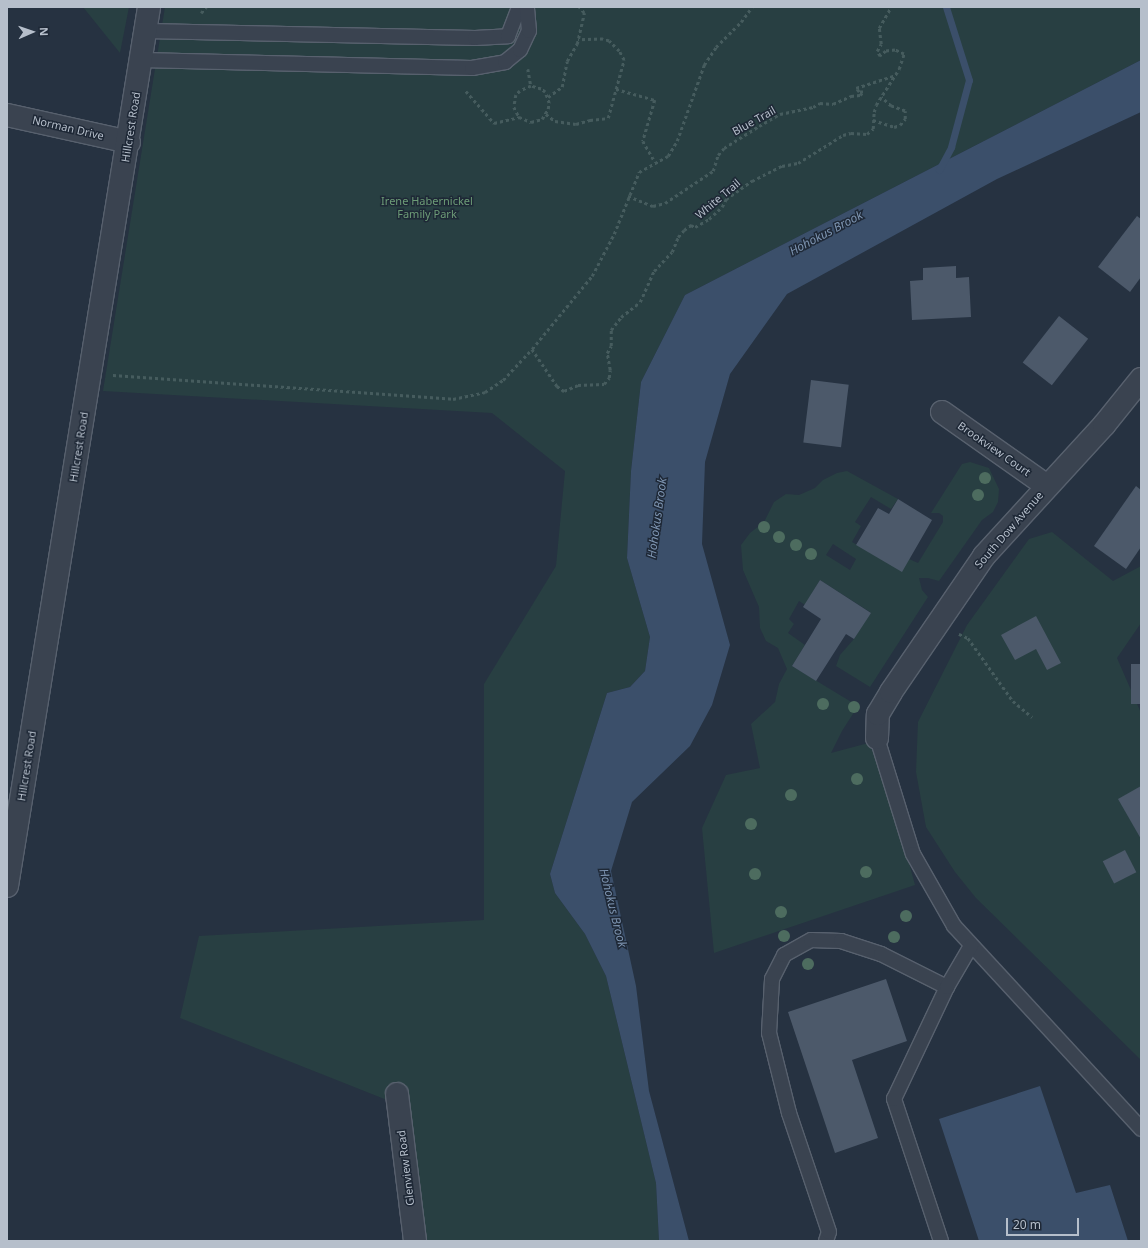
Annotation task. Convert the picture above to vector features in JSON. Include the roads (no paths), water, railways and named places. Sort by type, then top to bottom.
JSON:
[{"type":"street","name":"Hillcrest Road","points":[[7,886],[129,142],[149,7]]},
{"type":"street","name":"Norman Drive","points":[[7,115],[129,142]]},
{"type":"street","name":"South Dow Avenue","points":[[877,738],[878,714],[984,556],[1104,425],[1141,379]]},
{"type":"street","name":"Brookview Court","points":[[942,412],[1047,486]]},
{"type":"street","name":"Glenview Road","points":[[397,1094],[415,1241]]},
{"type":"lane","points":[[146,31],[475,38],[508,36],[519,7]]},
{"type":"lane","points":[[141,60],[472,68],[505,62],[520,50],[529,31],[527,7]]},
{"type":"lane","points":[[877,738],[913,854],[954,926],[1141,1129]]},
{"type":"lane","points":[[826,1241],[828,1232],[789,1113],[769,1033],[772,979],[784,955],[811,940],[841,941],[881,954],[947,987]]},
{"type":"lane","points":[[941,1241],[894,1099],[947,987],[971,946]]},
{"type":"water","name":"Hohokus Brook","points":[[1141,60],[1141,112],[997,179],[787,294],[730,374],[705,462],[702,544],[730,645],[712,705],[690,746],[632,802],[611,871],[636,986],[649,1091],[689,1241],[659,1241],[656,1183],[606,976],[585,934],[555,893],[550,874],[607,693],[630,687],[645,671],[650,637],[627,558],[631,471],[641,382],[685,295]]},
{"type":"water","points":[[1040,1086],[1076,1193],[1110,1185],[1128,1241],[979,1241],[939,1119]]},
{"type":"waterway","points":[[939,170],[951,147],[969,80],[946,7]]},
{"type":"park label","name":"Irene Habernickel Family Park","points":[[427,208]]}]
